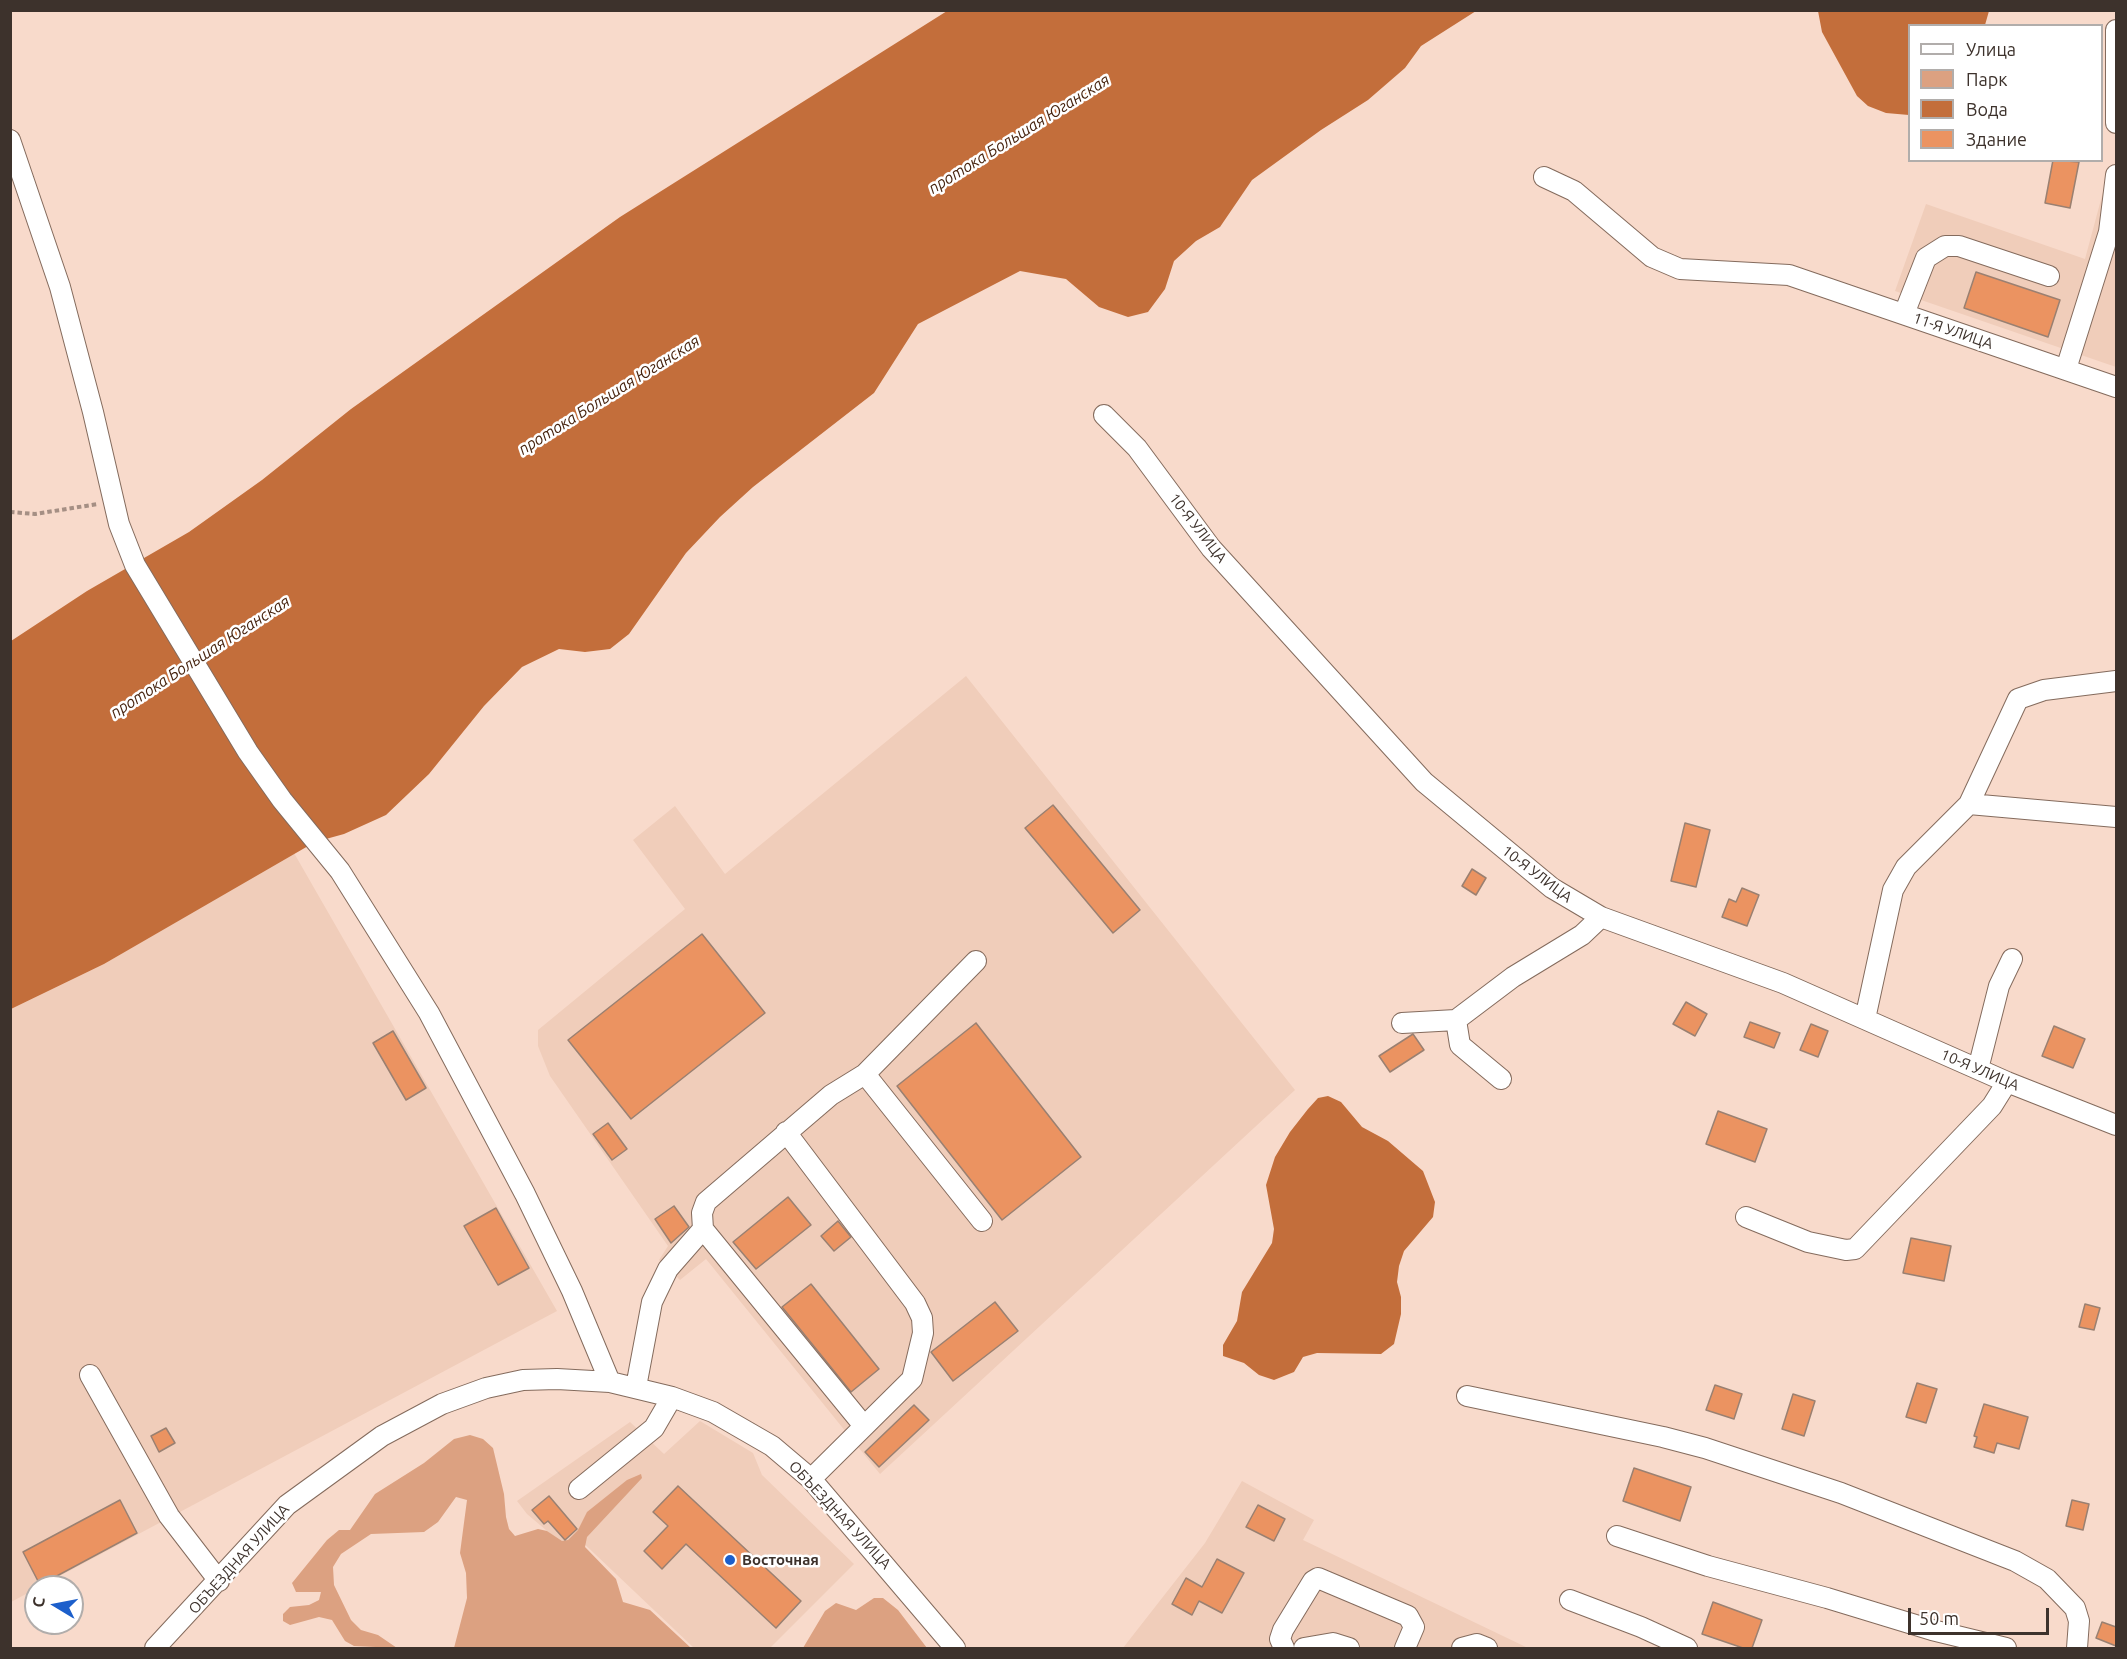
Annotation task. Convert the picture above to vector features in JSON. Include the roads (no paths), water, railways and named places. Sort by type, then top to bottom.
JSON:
[{"type":"street","points":[[2116,30],[2116,123]]},
{"type":"street","points":[[10,140],[63,297],[113,501],[135,565],[248,752],[282,800],[340,871],[429,1013],[525,1194],[572,1291],[610,1382]]},
{"type":"street","points":[[2066,369],[2109,232],[2116,175]]},
{"type":"street","name":"11-Я УЛИЦА","points":[[1544,177],[1574,191],[1652,257],[1665,264],[1697,272],[1789,274],[2116,387]]},
{"type":"street","points":[[1904,314],[1926,258],[1945,246],[1959,246],[2049,276]]},
{"type":"street","name":"10-Я УЛИЦА","points":[[1104,415],[1137,448],[1211,548],[1424,782],[1552,888],[1601,916],[1783,983],[2007,1082],[2116,1125]]},
{"type":"street","points":[[1865,1019],[1893,890],[1906,867],[1969,804],[2018,699],[2044,690],[2116,681]]},
{"type":"street","points":[[1969,804],[2116,817]]},
{"type":"street","points":[[1402,1023],[1456,1020],[1513,977],[1582,935],[1601,916]]},
{"type":"street","points":[[1978,1069],[1999,986],[2012,959]]},
{"type":"street","points":[[864,1426],[703,1228],[702,1213],[706,1202],[786,1132],[831,1095],[865,1074],[976,961]]},
{"type":"street","points":[[1456,1020],[1460,1045],[1501,1079]]},
{"type":"street","points":[[865,1074],[982,1221]]},
{"type":"street","points":[[1746,1217],[1808,1242],[1846,1250],[1855,1249],[1992,1106],[2007,1082]]},
{"type":"street","points":[[786,1132],[915,1303],[922,1318],[923,1333],[912,1379],[811,1479]]},
{"type":"street","points":[[636,1388],[652,1302],[668,1269],[703,1228]]},
{"type":"street","points":[[90,1376],[169,1516],[219,1581]]},
{"type":"street","name":"ОБЪЕЗДНАЯ УЛИЦА","points":[[155,1648],[287,1505],[382,1436],[442,1404],[486,1388],[523,1380],[557,1379],[610,1382],[672,1397],[713,1412],[779,1451],[811,1479],[955,1648]]},
{"type":"street","points":[[1467,1396],[1663,1437],[1716,1452],[1841,1493],[2015,1561],[2048,1579],[2075,1608],[2079,1621],[2077,1648]]},
{"type":"street","points":[[579,1489],[654,1428],[672,1397]]},
{"type":"street","points":[[1617,1536],[1728,1572],[1827,1598],[1932,1630],[2006,1648]]},
{"type":"street","points":[[1284,1648],[1280,1639],[1283,1630],[1313,1581],[1318,1578],[1408,1616],[1414,1627],[1405,1648]]},
{"type":"street","points":[[1570,1600],[1641,1627],[1687,1648]]},
{"type":"street","points":[[1304,1648],[1333,1643],[1349,1648]]},
{"type":"street","points":[[1462,1648],[1477,1644],[1487,1648]]},
{"type":"water","points":[[1818,10],[1989,11],[1985,24],[1908,24],[1908,115],[1886,113],[1868,106],[1857,96],[1822,32]]},
{"type":"water","name":"протока Большая Юганская","points":[[947,11],[1476,11],[1421,46],[1405,68],[1368,100],[1321,130],[1252,180],[1220,227],[1196,241],[1174,261],[1165,289],[1148,312],[1128,317],[1099,307],[1066,279],[1020,271],[918,324],[874,393],[753,487],[720,517],[686,553],[629,634],[610,649],[585,652],[559,649],[522,667],[484,706],[429,774],[386,815],[344,834],[315,842],[104,964],[11,1009],[11,641],[87,591],[189,532],[262,480],[351,409],[620,217]]},
{"type":"water","points":[[1328,1096],[1341,1102],[1362,1127],[1388,1141],[1423,1171],[1435,1202],[1433,1217],[1404,1251],[1399,1266],[1397,1282],[1401,1297],[1401,1314],[1394,1344],[1381,1354],[1317,1353],[1303,1357],[1294,1372],[1274,1380],[1259,1375],[1244,1363],[1223,1356],[1223,1345],[1237,1321],[1242,1292],[1272,1243],[1274,1229],[1266,1185],[1275,1157],[1290,1132],[1308,1109],[1318,1098]]},
{"type":"place","name":"Восточная","points":[[730,1560]]}]
